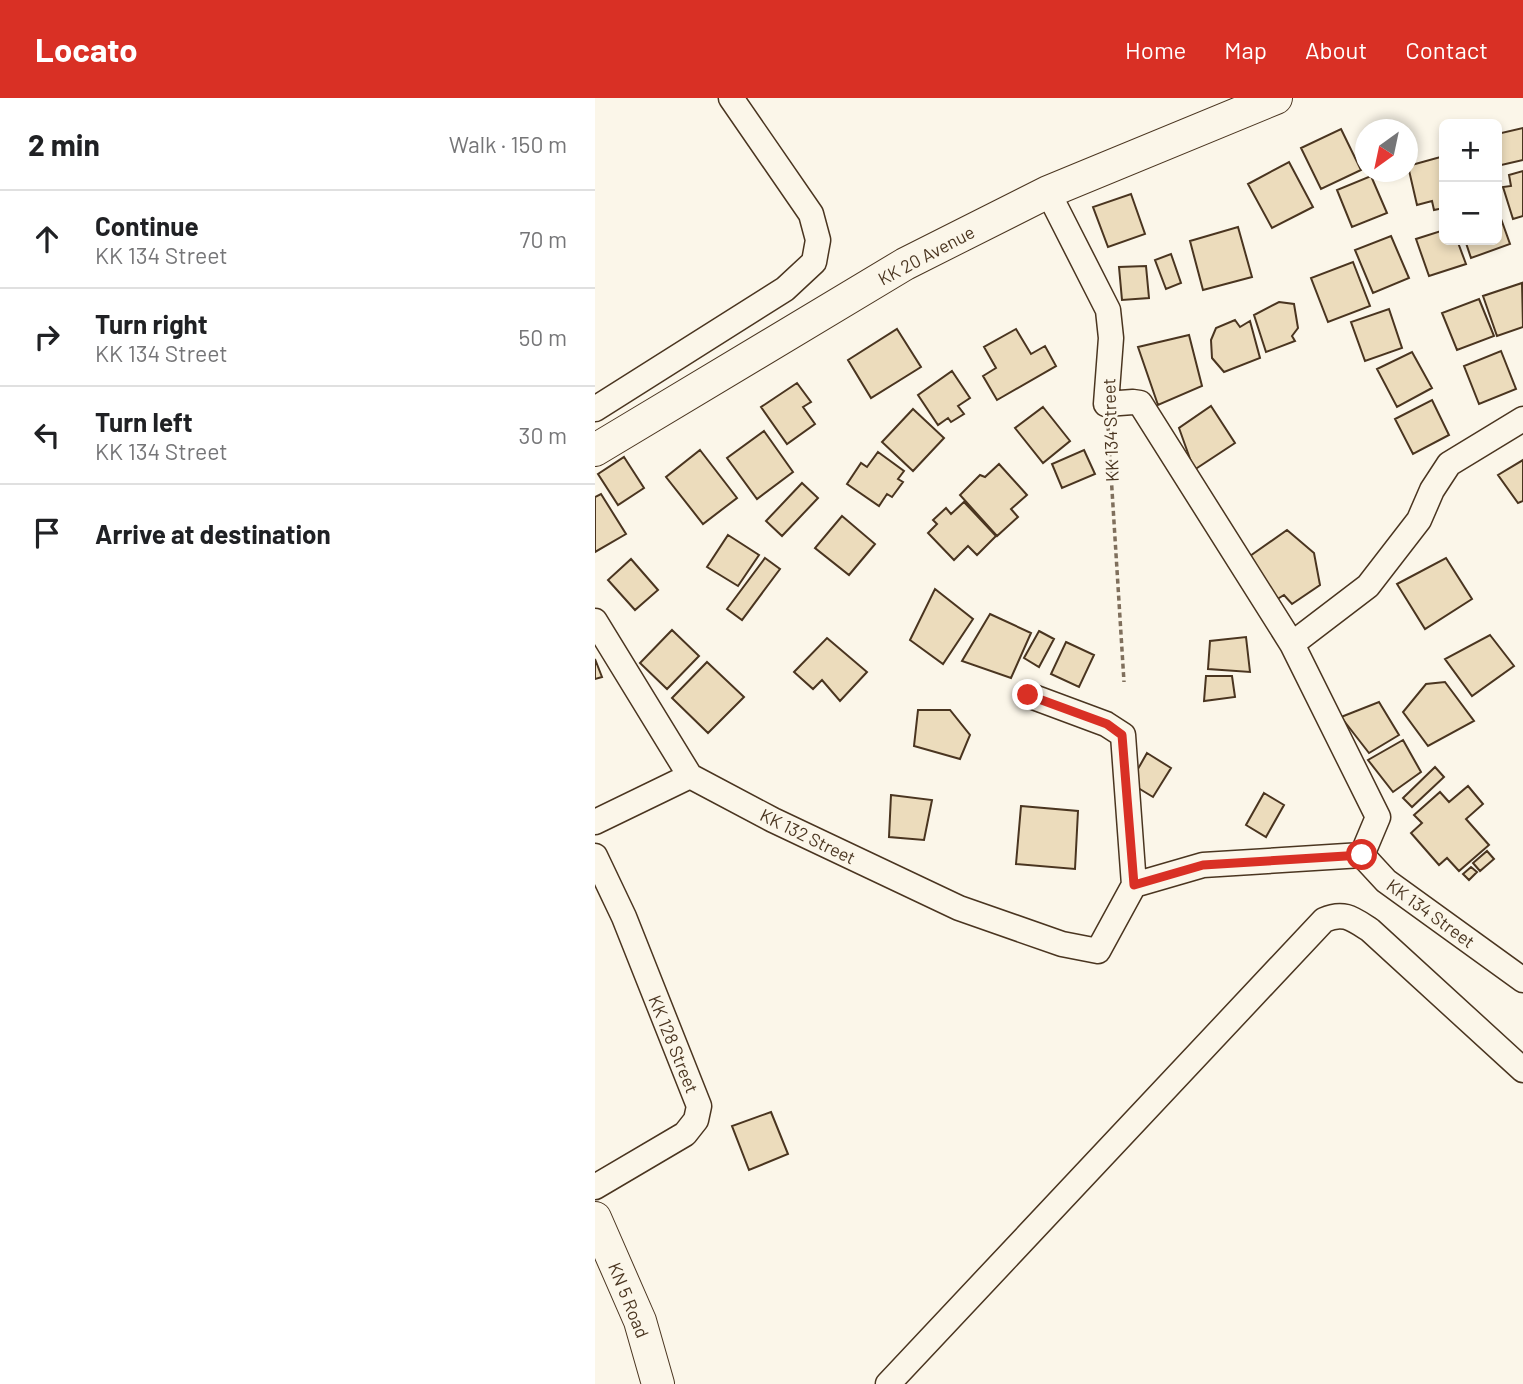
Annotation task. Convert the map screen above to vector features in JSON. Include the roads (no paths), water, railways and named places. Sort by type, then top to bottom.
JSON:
[{"type":"main road","name":"KK 20 Avenue","points":[[595,450],[905,264],[1048,192],[1268,99]]},
{"type":"main road","name":"KN 5 Road","points":[[595,1219],[640,1321],[658,1384]]},
{"type":"street","points":[[595,409],[785,289],[814,262],[818,240],[811,214],[731,98]]},
{"type":"street","name":"KK 134 Street","points":[[1048,192],[1108,310],[1111,338],[1106,404],[1133,401],[1140,403],[1292,644]]},
{"type":"street","points":[[1028,695],[1107,724],[1122,735],[1134,885],[1203,865],[1362,855],[1378,817],[1292,644],[1368,586],[1419,520],[1449,464],[1523,419]]},
{"type":"street","points":[[595,621],[690,776],[595,822]]},
{"type":"street","name":"KK 132 Street","points":[[690,776],[773,820],[959,908],[1062,944],[1098,951],[1134,885]]},
{"type":"street","name":"KK 134 Street","points":[[1362,855],[1385,881],[1523,980]]},
{"type":"street","name":"KK 128 Street","points":[[595,856],[624,918],[699,1107],[696,1119],[685,1134],[595,1187]]},
{"type":"street","points":[[888,1384],[1324,920],[1336,915],[1352,918],[1370,930],[1523,1070]]}]
